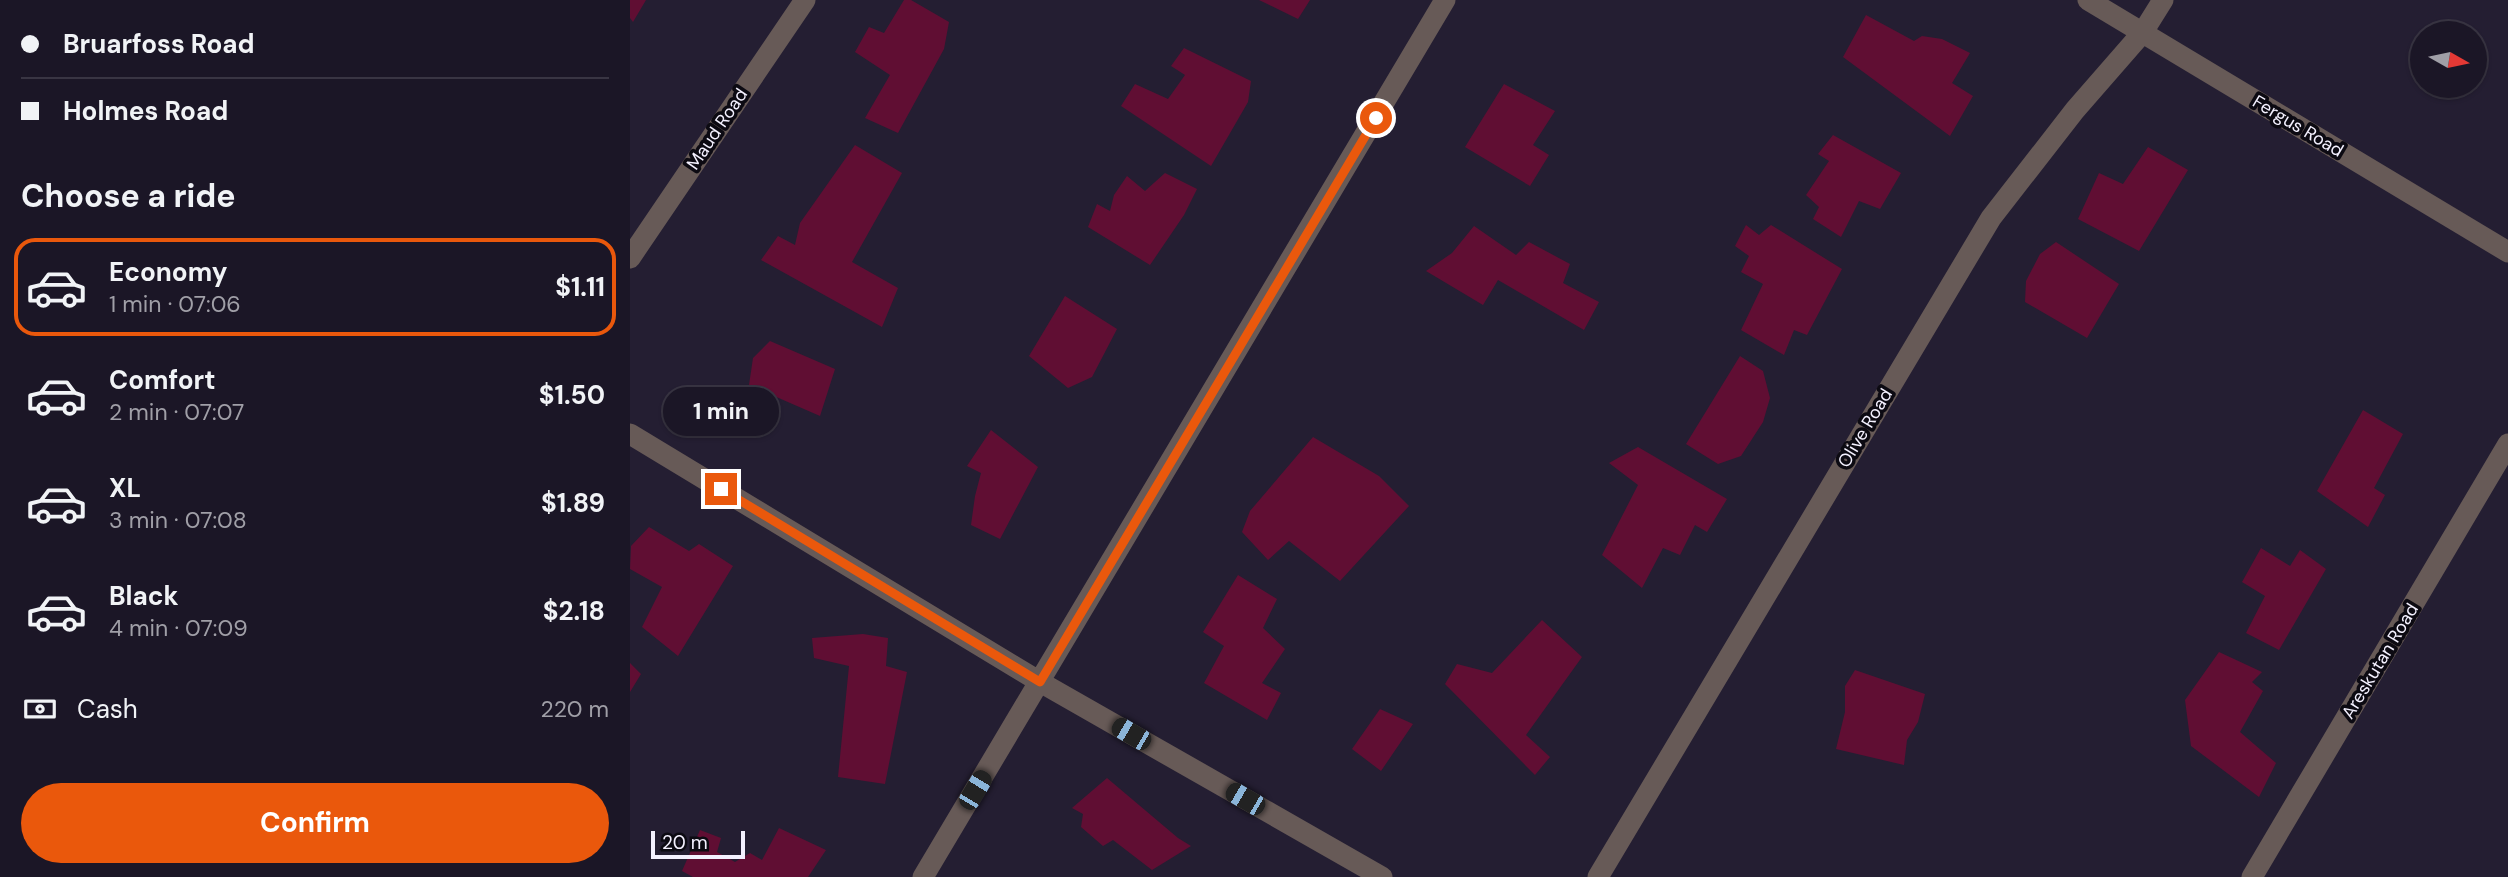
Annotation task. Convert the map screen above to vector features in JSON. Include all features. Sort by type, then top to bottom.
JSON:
[{"type":"street","name":"Maud Road","points":[[630,258],[805,0]]},
{"type":"street","points":[[923,877],[1445,0]]},
{"type":"street","name":"Fergus Road","points":[[2088,0],[2508,252]]},
{"type":"street","name":"Olive Road","points":[[1598,877],[1991,218],[2075,110],[2143,32],[2163,0]]},
{"type":"street","points":[[630,434],[1040,682],[1382,877]]},
{"type":"street","name":"Areskutan Road","points":[[2252,877],[2508,444]]},
{"type":"building","points":[[630,0],[646,0],[633,22],[630,18]]},
{"type":"building","points":[[904,0],[911,0],[949,22],[944,49],[898,133],[865,118],[890,75],[855,52],[869,27],[884,33]]},
{"type":"building","points":[[1259,0],[1310,0],[1298,19]]},
{"type":"building","points":[[1866,15],[1914,41],[1922,36],[1942,39],[1970,53],[1952,83],[1973,96],[1950,136],[1843,57]]},
{"type":"building","points":[[1184,48],[1251,81],[1248,102],[1211,166],[1121,106],[1135,84],[1168,99],[1185,75],[1171,66]]},
{"type":"building","points":[[1504,84],[1555,111],[1533,145],[1549,155],[1530,186],[1465,147]]},
{"type":"building","points":[[1833,135],[1901,173],[1880,209],[1859,201],[1841,237],[1813,219],[1819,207],[1806,195],[1829,161],[1818,154]]},
{"type":"building","points":[[855,145],[902,173],[852,262],[898,288],[882,327],[761,260],[778,236],[795,245],[800,223]]},
{"type":"building","points":[[2148,147],[2188,170],[2139,251],[2078,219],[2099,173],[2123,184]]},
{"type":"building","points":[[1165,173],[1197,189],[1184,215],[1150,265],[1088,227],[1097,204],[1110,211],[1114,195],[1127,176],[1145,191]]},
{"type":"building","points":[[1746,225],[1759,235],[1771,225],[1842,269],[1807,335],[1794,330],[1784,355],[1741,330],[1763,284],[1741,272],[1749,256],[1735,246]]},
{"type":"building","points":[[1474,226],[1516,255],[1529,242],[1570,264],[1563,283],[1599,302],[1584,330],[1498,280],[1483,305],[1426,271],[1452,253]]},
{"type":"building","points":[[2056,242],[2119,284],[2087,338],[2025,302],[2026,281],[2040,254]]},
{"type":"building","points":[[1065,296],[1117,329],[1092,377],[1068,388],[1029,356]]},
{"type":"building","points":[[770,341],[835,369],[820,416],[749,385],[753,358]]},
{"type":"building","points":[[1740,356],[1763,371],[1770,398],[1763,422],[1741,456],[1718,464],[1686,444]]},
{"type":"building","points":[[2363,410],[2403,434],[2374,488],[2385,495],[2368,527],[2317,491]]},
{"type":"building","points":[[991,430],[1038,467],[1000,539],[971,525],[981,473],[967,466]]},
{"type":"building","points":[[1313,437],[1379,476],[1409,506],[1340,581],[1289,541],[1268,560],[1242,532],[1250,511]]},
{"type":"building","points":[[1638,447],[1727,499],[1707,532],[1695,525],[1680,555],[1663,548],[1642,588],[1602,555],[1638,485],[1609,463]]},
{"type":"building","points":[[649,527],[689,551],[699,544],[733,566],[678,656],[642,627],[662,587],[630,569],[631,546]]},
{"type":"building","points":[[2261,548],[2290,566],[2300,550],[2326,569],[2279,650],[2246,633],[2265,596],[2242,582]]},
{"type":"building","points":[[1238,575],[1277,599],[1263,628],[1285,649],[1262,683],[1281,693],[1267,720],[1204,683],[1224,646],[1203,632]]},
{"type":"building","points":[[1542,620],[1582,657],[1526,735],[1550,757],[1535,775],[1445,684],[1457,664],[1492,673]]},
{"type":"building","points":[[863,634],[888,638],[886,666],[907,672],[885,784],[838,777],[849,666],[814,658],[812,638]]},
{"type":"building","points":[[2219,652],[2262,672],[2252,682],[2263,691],[2240,732],[2276,763],[2259,797],[2191,746],[2185,700]]},
{"type":"building","points":[[630,663],[641,674],[630,692]]},
{"type":"building","points":[[1855,670],[1925,694],[1918,722],[1907,740],[1904,765],[1836,749],[1845,712],[1845,686]]},
{"type":"building","points":[[1380,709],[1413,724],[1381,771],[1352,749]]},
{"type":"building","points":[[1107,778],[1191,846],[1152,870],[1113,840],[1103,846],[1081,827],[1083,814],[1072,808]]},
{"type":"building","points":[[779,828],[826,850],[808,877],[693,877],[682,871],[700,830],[721,838],[717,852],[735,862],[750,853],[762,860]]},
{"type":"route","points":[[721,489],[1040,682],[1376,118]]}]
